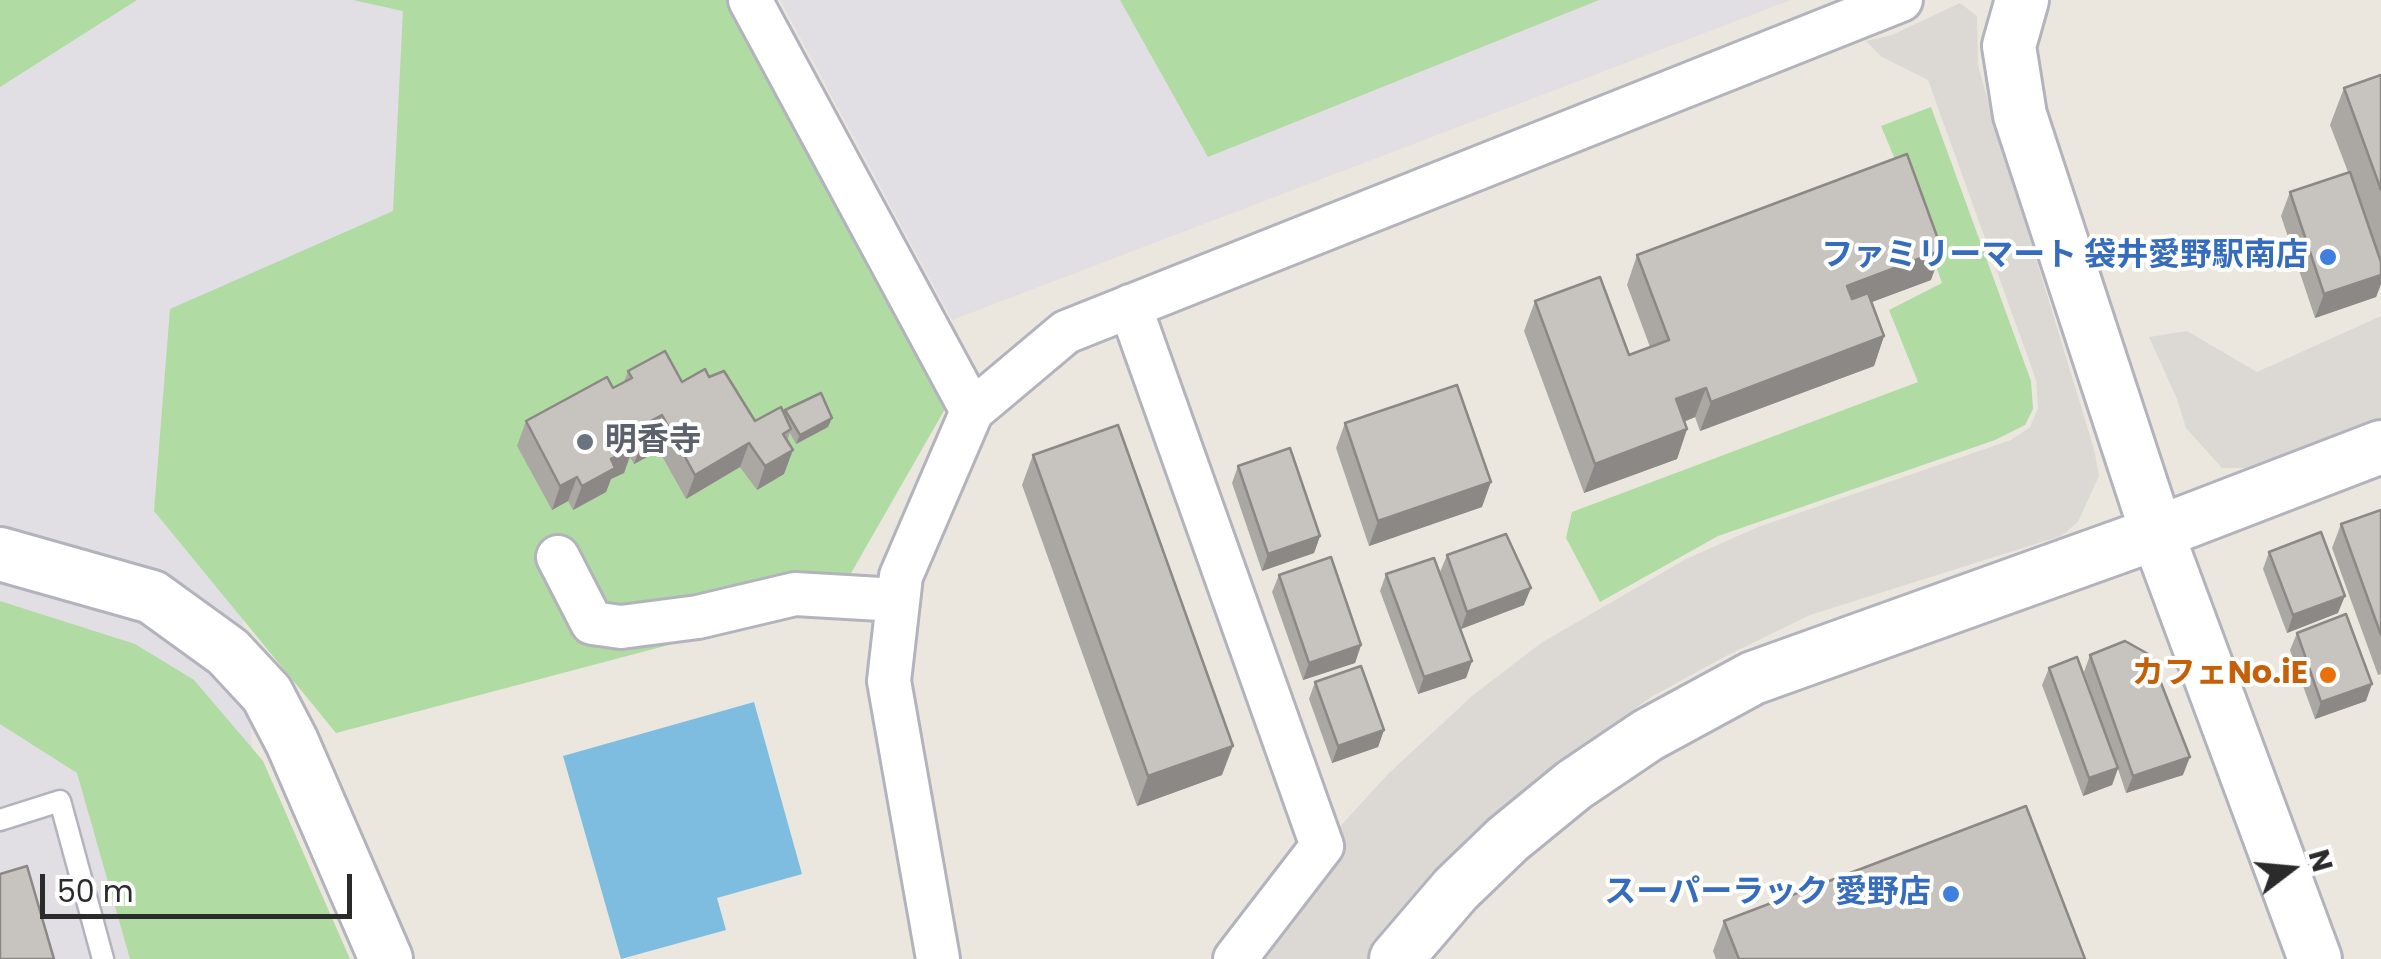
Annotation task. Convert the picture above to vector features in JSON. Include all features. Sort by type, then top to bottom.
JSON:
[{"type":"street","points":[[750,0],[972,411]]},
{"type":"street","points":[[938,959],[889,682],[902,576],[972,411],[1066,332],[1901,0]]},
{"type":"street","points":[[2022,0],[2009,46],[2020,115],[2158,533],[2315,959]]},
{"type":"street","points":[[1130,306],[1322,846],[1235,959]]},
{"type":"street","points":[[1396,959],[1456,889],[1508,839],[1574,785],[1648,734],[1753,678],[2158,533],[2381,447]]},
{"type":"street","points":[[0,554],[152,597],[228,652],[267,694],[292,742],[386,959]]},
{"type":"street","points":[[558,556],[592,623],[621,628],[698,617],[795,594],[898,600]]},
{"type":"lane","points":[[0,820],[60,801],[103,959]]},
{"type":"shaded area","points":[[0,0],[461,0],[449,304],[222,334],[254,770],[334,959],[0,959]]},
{"type":"shaded area","points":[[780,0],[1791,0],[952,320]]},
{"type":"shaded area","points":[[1960,3],[1977,16],[1978,64],[1985,91],[2094,449],[2099,476],[2078,522],[2061,536],[1810,615],[1651,697],[1553,768],[1402,915],[1368,959],[1230,959],[1322,846],[1388,774],[1472,696],[1541,643],[1686,559],[1758,527],[2011,440],[2030,427],[2038,408],[2036,380],[1928,80],[1882,57],[1866,41],[1892,35]]},
{"type":"shaded area","points":[[2381,316],[2381,423],[2266,468],[2222,468],[2186,428],[2149,337],[2187,331],[2257,372]]},
{"type":"green space","points":[[0,0],[137,0],[0,87]]},
{"type":"green space","points":[[353,0],[742,0],[957,388],[850,575],[801,610],[336,733],[154,511],[170,309],[393,211],[403,11]]},
{"type":"green space","points":[[1120,0],[1599,0],[1208,157]]},
{"type":"green space","points":[[1931,107],[2031,381],[2033,409],[2025,425],[1995,440],[1718,536],[1600,602],[1566,538],[1572,512],[1918,382],[1889,310],[1942,283],[1881,126]]},
{"type":"green space","points":[[0,601],[135,644],[194,680],[263,761],[350,959],[130,959],[77,773],[0,724]]},
{"type":"water","points":[[754,702],[802,874],[717,898],[726,930],[621,959],[563,756]]},
{"type":"building","points":[[2381,75],[2381,190],[2344,88]]},
{"type":"building","points":[[1907,154],[1942,250],[1847,286],[1852,299],[1868,293],[1884,336],[1711,402],[1706,388],[1676,399],[1687,429],[1595,464],[1535,301],[1600,277],[1629,355],[1669,340],[1637,255]]},
{"type":"building","name":"ファミリーマート 袋井愛野駅南店","points":[[2350,172],[2381,262],[2381,275],[2324,294],[2290,192]]},
{"type":"building","name":"明香寺","points":[[665,351],[682,382],[705,369],[709,377],[724,371],[755,421],[781,407],[791,429],[783,434],[793,450],[765,466],[749,443],[695,475],[662,415],[649,422],[656,433],[643,440],[636,429],[625,433],[632,449],[611,459],[615,468],[582,486],[577,477],[560,486],[526,421],[607,377],[613,388],[632,378],[628,371]]},
{"type":"building","points":[[1457,385],[1491,482],[1378,521],[1345,423]]},
{"type":"building","points":[[821,393],[832,418],[800,435],[785,410]]},
{"type":"building","points":[[1118,425],[1233,746],[1148,776],[1033,455]]},
{"type":"building","points":[[1290,448],[1320,536],[1268,554],[1238,466]]},
{"type":"building","points":[[2381,510],[2381,635],[2341,524]]},
{"type":"building","points":[[2321,532],[2345,596],[2293,615],[2269,552]]},
{"type":"building","points":[[1506,534],[1531,588],[1467,612],[1447,555]]},
{"type":"building","points":[[1331,557],[1361,645],[1309,663],[1279,575]]},
{"type":"building","points":[[1434,558],[1472,661],[1424,677],[1386,574]]},
{"type":"building","name":"カフェNo.iE","points":[[2346,614],[2372,684],[2321,702],[2297,633]]},
{"type":"building","points":[[2125,641],[2150,655],[2190,757],[2133,776],[2090,655]]},
{"type":"building","points":[[2077,657],[2118,768],[2089,778],[2049,668]]},
{"type":"building","points":[[1361,666],[1384,730],[1338,746],[1315,682]]},
{"type":"building","name":"スーパーラック 愛野店","points":[[2026,806],[2085,959],[1739,959],[1724,921]]},
{"type":"building","points":[[27,866],[54,959],[0,959],[0,874]]},
{"type":"place","name":"ファミリーマート 袋井愛野駅南店","points":[[2328,257]]},
{"type":"place","name":"明香寺","points":[[585,442]]},
{"type":"place","name":"カフェNo.iE","points":[[2328,675]]},
{"type":"place","name":"スーパーラック 愛野店","points":[[1951,894]]}]
